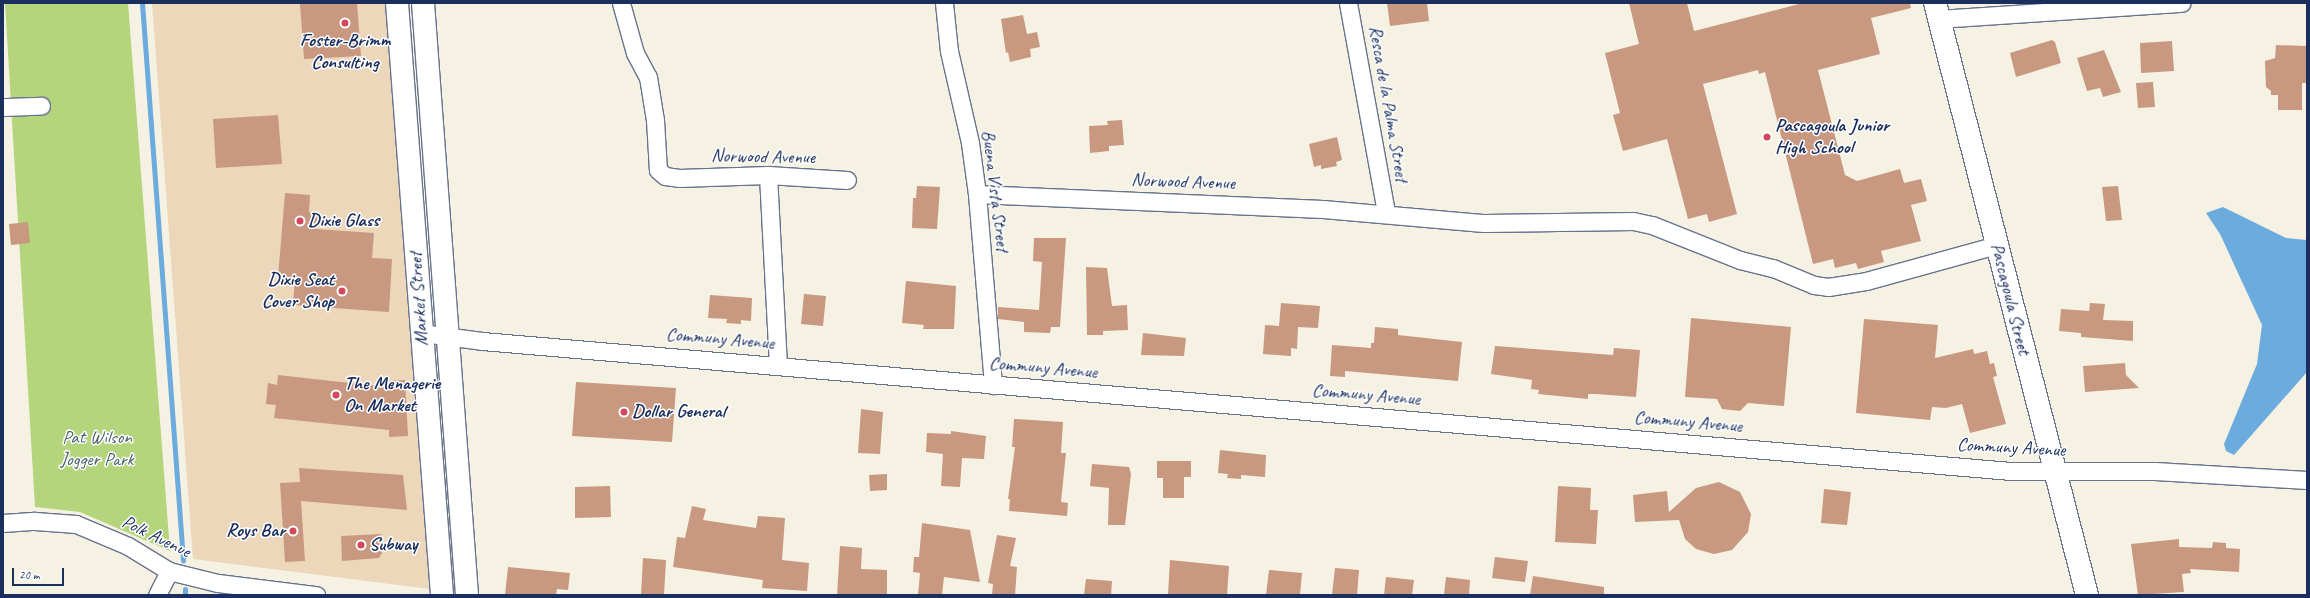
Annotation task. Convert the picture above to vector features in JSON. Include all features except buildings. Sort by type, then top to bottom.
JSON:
[{"type":"main road","name":"Market Street","points":[[397,3],[442,595]]},
{"type":"main road","name":"Market Street","points":[[423,3],[467,595]]},
{"type":"main road","name":"Pascagoula Street","points":[[1937,11],[2087,595]]},
{"type":"street","name":"Norwood Avenue","points":[[621,3],[627,30],[635,53],[648,77],[655,120],[658,170],[668,178],[768,175],[847,180]]},
{"type":"street","name":"Buena Vista Street","points":[[944,3],[949,51],[970,143],[977,194],[994,385]]},
{"type":"street","name":"Resca de la Palma Street","points":[[1348,3],[1386,213]]},
{"type":"street","points":[[1937,11],[2181,3]]},
{"type":"street","points":[[3,107],[41,106]]},
{"type":"street","points":[[768,175],[778,364]]},
{"type":"street","name":"Norwood Avenue","points":[[977,194],[1386,213],[1484,223],[1633,221],[1652,225],[1740,260],[1773,268],[1814,285],[1828,287],[1866,281],[1997,245]]},
{"type":"street","name":"Communy Avenue","points":[[422,333],[448,337],[778,364],[994,385],[2055,473],[2162,472],[2307,480]]},
{"type":"street","name":"Polk Avenue","points":[[3,523],[41,521],[76,524],[128,546],[170,571],[224,584],[316,595]]},
{"type":"street","points":[[157,595],[170,571]]},
{"type":"shaded area","points":[[152,3],[385,3],[430,589],[193,559]]},
{"type":"green space","name":"Pat Wilson Jogger Park","points":[[5,3],[128,3],[170,551],[80,512],[35,507]]},
{"type":"water","points":[[2223,207],[2286,238],[2307,240],[2307,372],[2234,455],[2226,451],[2224,444],[2257,364],[2262,325],[2220,234],[2206,213]]},
{"type":"waterway","points":[[142,3],[183,560]]},
{"type":"waterway","points":[[185,589],[185,595]]},
{"type":"place","name":"Foster-Brimm Consulting","points":[[345,23]]},
{"type":"place","name":"Pascagoula Junior High School","points":[[1767,137]]},
{"type":"place","name":"Dixie Glass","points":[[300,221]]},
{"type":"place","name":"Dixie Seat Cover Shop","points":[[342,291]]},
{"type":"place","name":"The Menagerie On Market","points":[[336,395]]},
{"type":"place","name":"Dollar General","points":[[624,412]]},
{"type":"place","name":"Roys Bar","points":[[293,531]]},
{"type":"place","name":"Subway","points":[[361,545]]}]
